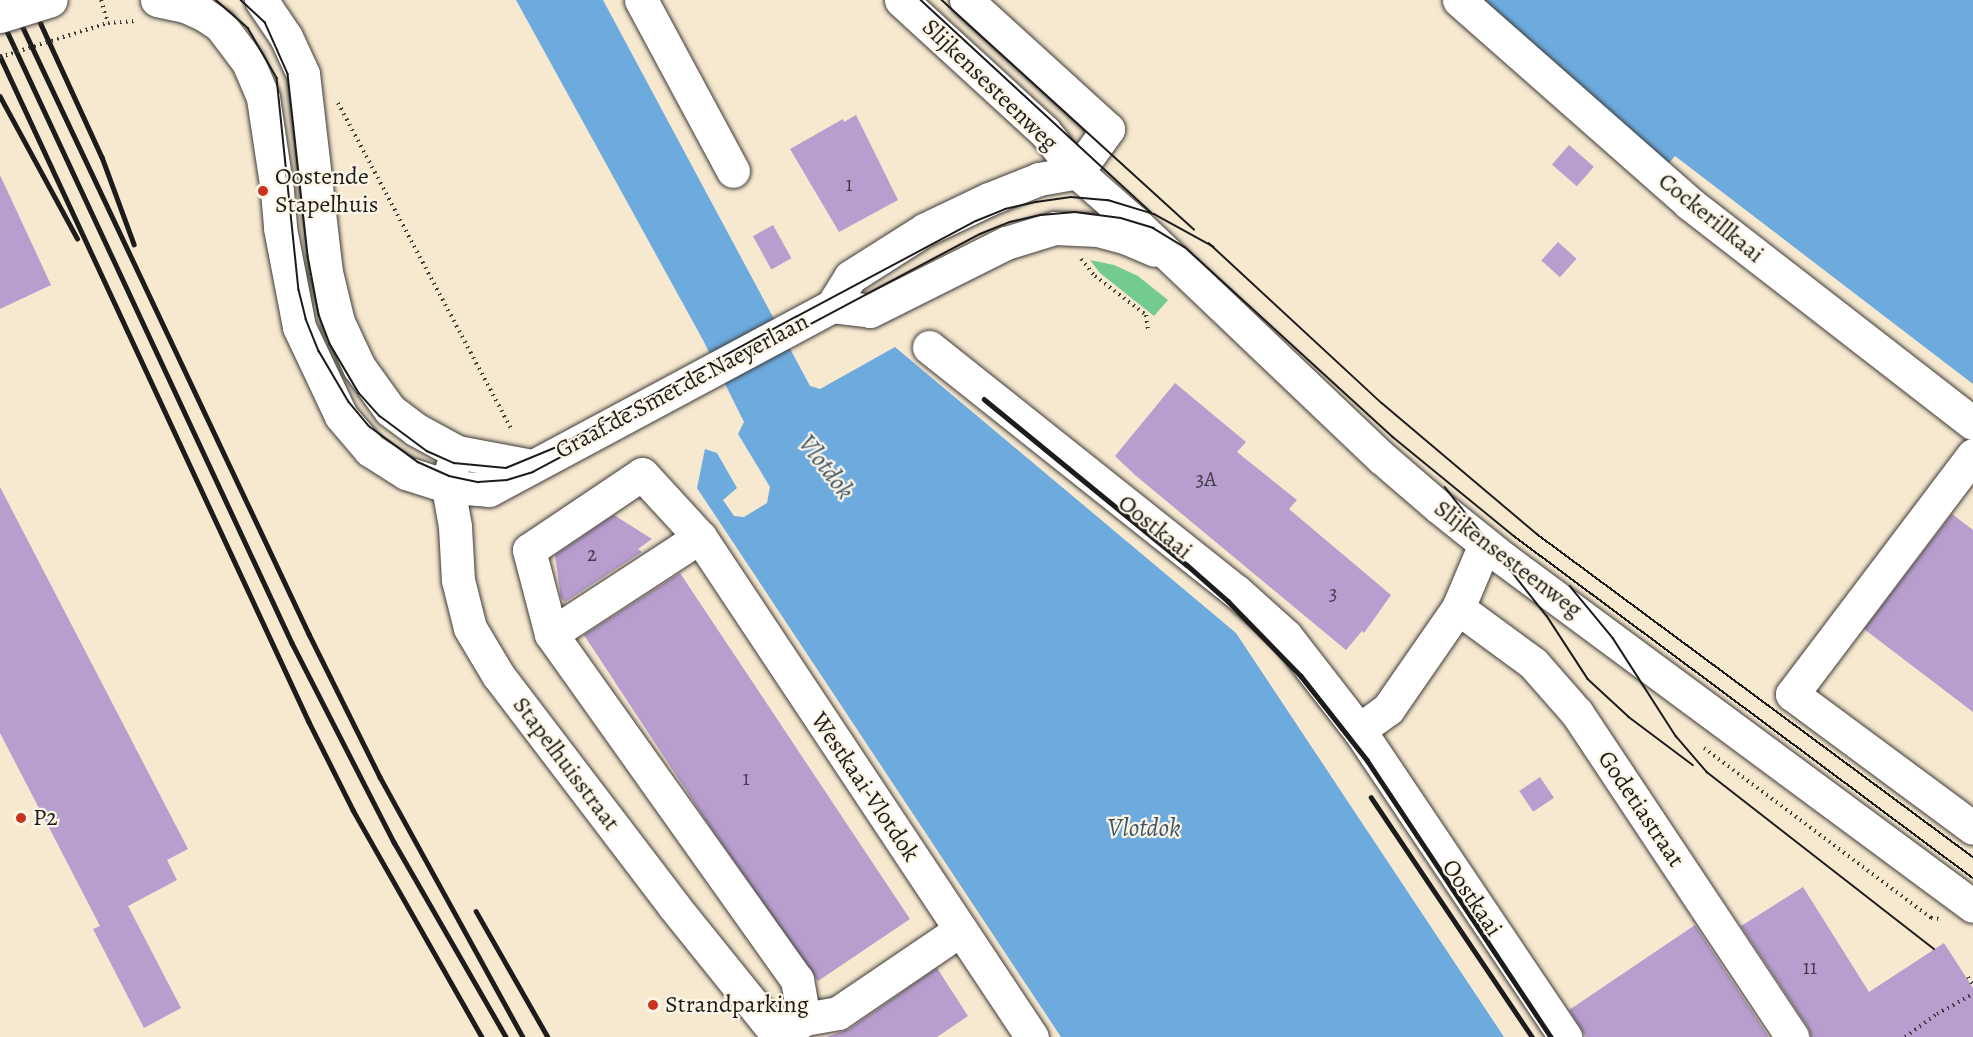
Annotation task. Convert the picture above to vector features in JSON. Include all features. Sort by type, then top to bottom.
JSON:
[{"type":"street","points":[[0,2],[8,0]]},
{"type":"street","points":[[0,16],[51,0]]},
{"type":"street","name":"Graaf de Smet de Naeyerlaan","points":[[261,0],[286,37],[303,74],[326,272],[339,322],[359,367],[390,410],[415,429],[457,452],[532,466]]},
{"type":"street","points":[[641,0],[733,171]]},
{"type":"street","name":"Slijkensesteenweg","points":[[901,0],[1045,132],[1077,172],[1382,458],[1485,544],[1973,906]]},
{"type":"street","name":"Slijkensesteenweg","points":[[966,0],[1108,129],[1077,172]]},
{"type":"street","name":"Cockerillkaai","points":[[1459,0],[1689,203],[1973,423]]},
{"type":"street","name":"Graaf de Smet de Naeyerlaan","points":[[161,1],[184,6],[220,25],[248,62],[263,98],[277,190],[280,228],[299,327],[341,416],[370,450],[406,473],[450,487],[489,490],[832,306],[850,277],[924,230],[989,199],[1039,179],[1077,172]]},
{"type":"street","name":"Graaf de Smet de Naeyerlaan","points":[[832,306],[870,311],[1006,243],[1055,228],[1098,230],[1127,238],[1168,256]]},
{"type":"street","name":"Oostkaai","points":[[929,347],[1236,591],[1286,636],[1359,730],[1565,1037]]},
{"type":"street","name":"Stapelhuisstraat","points":[[457,452],[449,476],[458,580],[470,628],[498,675],[673,905],[788,1031]]},
{"type":"street","points":[[1973,455],[1792,694],[1973,828]]},
{"type":"street","name":"Westkaai-Vlotdok","points":[[551,634],[529,550],[642,474],[700,537],[1032,1037]]},
{"type":"street","points":[[700,537],[551,634],[798,980],[788,1031],[838,1014],[960,930]]},
{"type":"street","points":[[1359,730],[1388,709],[1458,608],[1485,544]]},
{"type":"street","name":"Godetiastraat","points":[[1458,608],[1533,663],[1577,713],[1792,1037]]},
{"type":"path","points":[[101,0],[108,23]]},
{"type":"path","points":[[0,57],[108,23],[126,21]]},
{"type":"path","points":[[334,95],[532,466]]},
{"type":"path","points":[[1080,256],[1095,276],[1146,315],[1148,329]]},
{"type":"path","points":[[1968,977],[1973,985]]},
{"type":"path","points":[[1905,1037],[1937,1014],[1973,994]]},
{"type":"green space","points":[[1090,260],[1114,265],[1138,276],[1168,300],[1154,316],[1100,273]]},
{"type":"water","name":"Vlotdok","points":[[516,0],[603,0],[810,386],[820,389],[895,347],[1236,633],[1504,1037],[1061,1037],[697,488],[705,449],[717,453],[737,488],[723,500],[734,516],[744,517],[767,503],[770,487],[738,434],[744,422],[703,340]]},
{"type":"water","points":[[1470,0],[1973,0],[1973,384],[1675,156],[1661,173]]},
{"type":"building","points":[[856,115],[898,200],[839,232],[790,149],[843,119],[844,122]]},
{"type":"building","points":[[1569,145],[1594,167],[1577,186],[1552,165]]},
{"type":"building","points":[[0,175],[51,285],[0,309]]},
{"type":"building","points":[[773,225],[791,258],[771,269],[753,236]]},
{"type":"building","points":[[1558,242],[1577,259],[1560,277],[1541,261]]},
{"type":"building","points":[[1175,383],[1246,442],[1237,452],[1297,500],[1289,509],[1391,595],[1364,633],[1362,631],[1346,650],[1115,456]]},
{"type":"building","points":[[0,487],[188,849],[167,860],[177,880],[128,906],[181,1008],[144,1028],[93,929],[100,926],[0,733]]},
{"type":"building","points":[[1952,514],[1973,530],[1973,712],[1864,629]]},
{"type":"building","points":[[614,515],[652,539],[638,549],[642,552],[565,602],[561,598],[555,555]]},
{"type":"building","points":[[680,573],[910,919],[818,981],[707,822],[584,635]]},
{"type":"building","points":[[1540,777],[1554,798],[1533,812],[1519,791]]},
{"type":"building","points":[[1803,887],[1869,992],[1944,943],[1973,988],[1973,1037],[1811,1037],[1808,1027],[1741,926]]},
{"type":"building","points":[[1695,925],[1769,1037],[1586,1037],[1569,1010]]},
{"type":"building","points":[[937,968],[968,1016],[937,1037],[826,1037],[849,1029]]},
{"type":"tram line","points":[[216,0],[248,28],[277,78],[299,290],[306,319],[319,351],[349,402],[369,426],[418,462],[449,476],[478,482],[507,480],[533,472],[980,234],[1010,222],[1041,215],[1075,212],[1121,218],[1153,228],[1185,247],[1393,437],[1514,536],[1973,878]]},
{"type":"tram line","points":[[241,0],[265,22],[288,74],[308,256],[319,315],[330,344],[359,393],[380,416],[427,451],[454,463],[506,468],[559,446],[976,221],[1005,209],[1071,197],[1108,200],[1154,214],[1214,247]]},
{"type":"tram line","points":[[921,0],[1151,212]]},
{"type":"tram line","points":[[942,0],[1194,229]]},
{"type":"tram line","points":[[1209,243],[1382,403],[1537,534],[1973,857]]},
{"type":"tram line","points":[[1445,487],[1547,616],[1588,679],[1629,717],[1693,765]]},
{"type":"tram line","points":[[1570,586],[1613,638],[1676,736],[1707,772],[1934,949]]},
{"type":"railway","points":[[10,0],[309,634],[380,777],[523,1037]]},
{"type":"railway","points":[[30,0],[102,157],[134,244]]},
{"type":"railway","points":[[0,16],[292,643],[394,842],[506,1037]]},
{"type":"railway","points":[[0,56],[309,722],[353,810],[482,1037]]},
{"type":"railway","points":[[0,96],[77,238]]},
{"type":"railway","points":[[984,399],[1187,565],[1228,601],[1301,676],[1367,760],[1551,1037]]},
{"type":"railway","points":[[1371,797],[1532,1037]]},
{"type":"railway","points":[[476,911],[548,1037]]},
{"type":"place","name":"Oostende Stapelhuis","points":[[263,191]]},
{"type":"place","name":"P2","points":[[21,818]]},
{"type":"place","name":"Strandparking","points":[[653,1005]]}]
